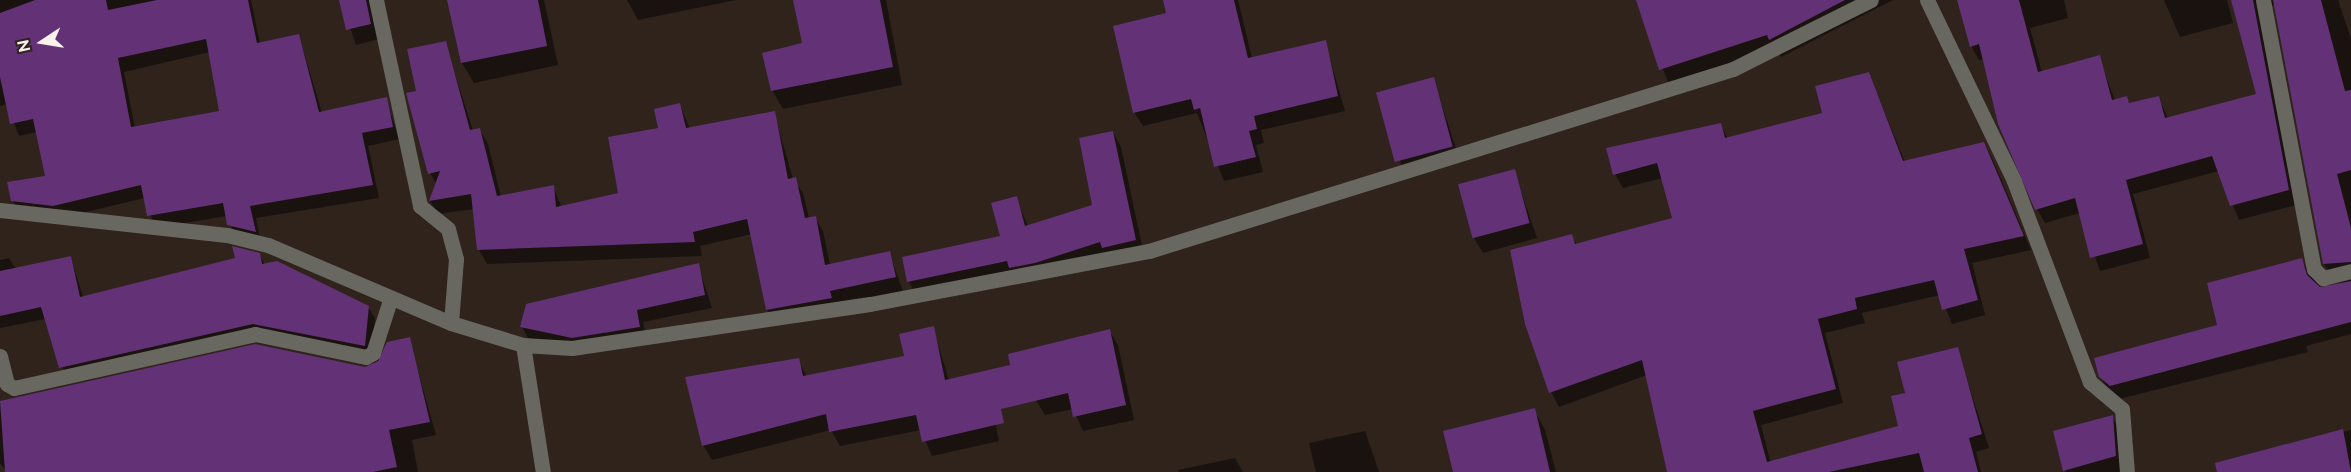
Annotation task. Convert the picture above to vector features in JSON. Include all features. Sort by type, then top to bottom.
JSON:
[{"type":"street","points":[[376,0],[420,206],[448,229],[456,259],[451,322]]},
{"type":"street","points":[[0,210],[227,235],[268,245],[390,300],[451,322],[524,345],[572,348],[870,304],[1149,251],[1733,69],[1849,5],[1871,0]]},
{"type":"street","points":[[1927,0],[2014,181],[2090,382],[2122,409],[2127,472]]},
{"type":"street","points":[[2263,0],[2314,269],[2323,278],[2351,271]]},
{"type":"street","points":[[0,356],[7,384],[14,388],[255,334],[366,357],[373,353],[390,300]]},
{"type":"street","points":[[524,345],[543,472]]},
{"type":"building","points":[[35,0],[106,0],[108,10],[157,0],[248,0],[257,43],[299,34],[319,112],[387,97],[393,127],[362,133],[373,185],[250,206],[256,232],[227,225],[223,203],[147,216],[141,185],[53,206],[11,201],[7,182],[45,176],[33,119],[10,124],[0,77],[0,13]],"holes":[[[206,39],[219,111],[131,127],[118,58]]]},
{"type":"building","points":[[339,0],[366,0],[371,24],[346,30]]},
{"type":"building","points":[[447,0],[538,0],[547,46],[461,63]]},
{"type":"building","points":[[793,0],[880,0],[893,67],[771,91],[762,53],[802,43]]},
{"type":"building","points":[[1163,0],[1234,0],[1248,58],[1326,40],[1338,96],[1254,116],[1257,129],[1249,131],[1256,157],[1214,167],[1200,108],[1194,110],[1191,99],[1133,113],[1113,26],[1166,13]]},
{"type":"building","points":[[1636,0],[1845,0],[1769,40],[1767,35],[1659,70]]},
{"type":"building","points":[[1957,0],[2019,0],[2038,72],[2100,55],[2112,100],[2127,96],[2129,103],[2159,96],[2165,118],[2256,94],[2231,0],[2253,0],[2289,190],[2230,206],[2212,156],[2126,180],[2143,244],[2090,258],[2075,198],[2035,210],[1998,124],[1979,44],[1970,47]]},
{"type":"building","points":[[2273,0],[2321,0],[2345,91],[2351,90],[2351,170],[2337,174],[2351,228],[2351,262],[2323,264]]},
{"type":"building","points":[[446,41],[470,130],[480,128],[497,196],[554,185],[556,207],[618,193],[608,137],[658,128],[654,109],[680,103],[686,128],[775,111],[788,179],[796,177],[805,218],[816,216],[825,265],[890,251],[896,277],[830,291],[832,298],[766,310],[747,219],[693,232],[695,242],[477,250],[471,194],[429,201],[440,171],[428,174],[406,93],[416,91],[407,49]]},
{"type":"building","points":[[1869,72],[1903,161],[1984,142],[2024,236],[1964,249],[1978,300],[1942,310],[1934,280],[1855,298],[1857,309],[1818,319],[1836,389],[1753,411],[1767,462],[1898,426],[1891,396],[1905,393],[1897,362],[1958,347],[1982,434],[1969,438],[1978,472],[1924,472],[1919,453],[1829,472],[1667,472],[1642,360],[1549,393],[1525,324],[1510,250],[1572,234],[1575,244],[1672,218],[1657,163],[1613,175],[1606,148],[1721,123],[1725,138],[1822,113],[1815,86]]},
{"type":"building","points":[[1434,77],[1453,147],[1395,162],[1376,93]]},
{"type":"building","points":[[1113,131],[1136,240],[1102,248],[1100,242],[1035,263],[1009,268],[1007,261],[907,282],[902,257],[1000,236],[991,203],[1017,196],[1025,226],[1092,205],[1079,138]]},
{"type":"building","points":[[1515,169],[1529,223],[1473,238],[1458,184]]},
{"type":"building","points":[[232,246],[260,253],[262,264],[277,261],[369,306],[365,346],[253,324],[59,368],[41,307],[0,316],[0,271],[71,256],[80,297],[235,258]]},
{"type":"building","points":[[2302,258],[2307,275],[2320,287],[2351,281],[2351,322],[2110,386],[2099,377],[2094,358],[2217,325],[2207,283]]},
{"type":"building","points":[[699,263],[705,295],[637,310],[640,327],[572,338],[520,327],[526,304]]},
{"type":"building","points":[[934,326],[945,380],[1010,365],[1008,354],[1110,329],[1126,405],[1073,417],[1068,393],[1001,409],[1004,423],[922,442],[916,415],[829,432],[826,414],[702,446],[685,377],[799,358],[803,376],[904,356],[899,334]]},
{"type":"building","points":[[410,337],[430,422],[389,430],[397,467],[373,472],[5,472],[0,401],[255,344],[365,367],[378,361],[387,342]]},
{"type":"building","points":[[1535,408],[1550,472],[1453,472],[1443,431]]},
{"type":"building","points":[[2113,415],[2116,456],[2063,471],[2053,431]]},
{"type":"building","points":[[2343,429],[2351,472],[2217,472],[2215,463]]}]
